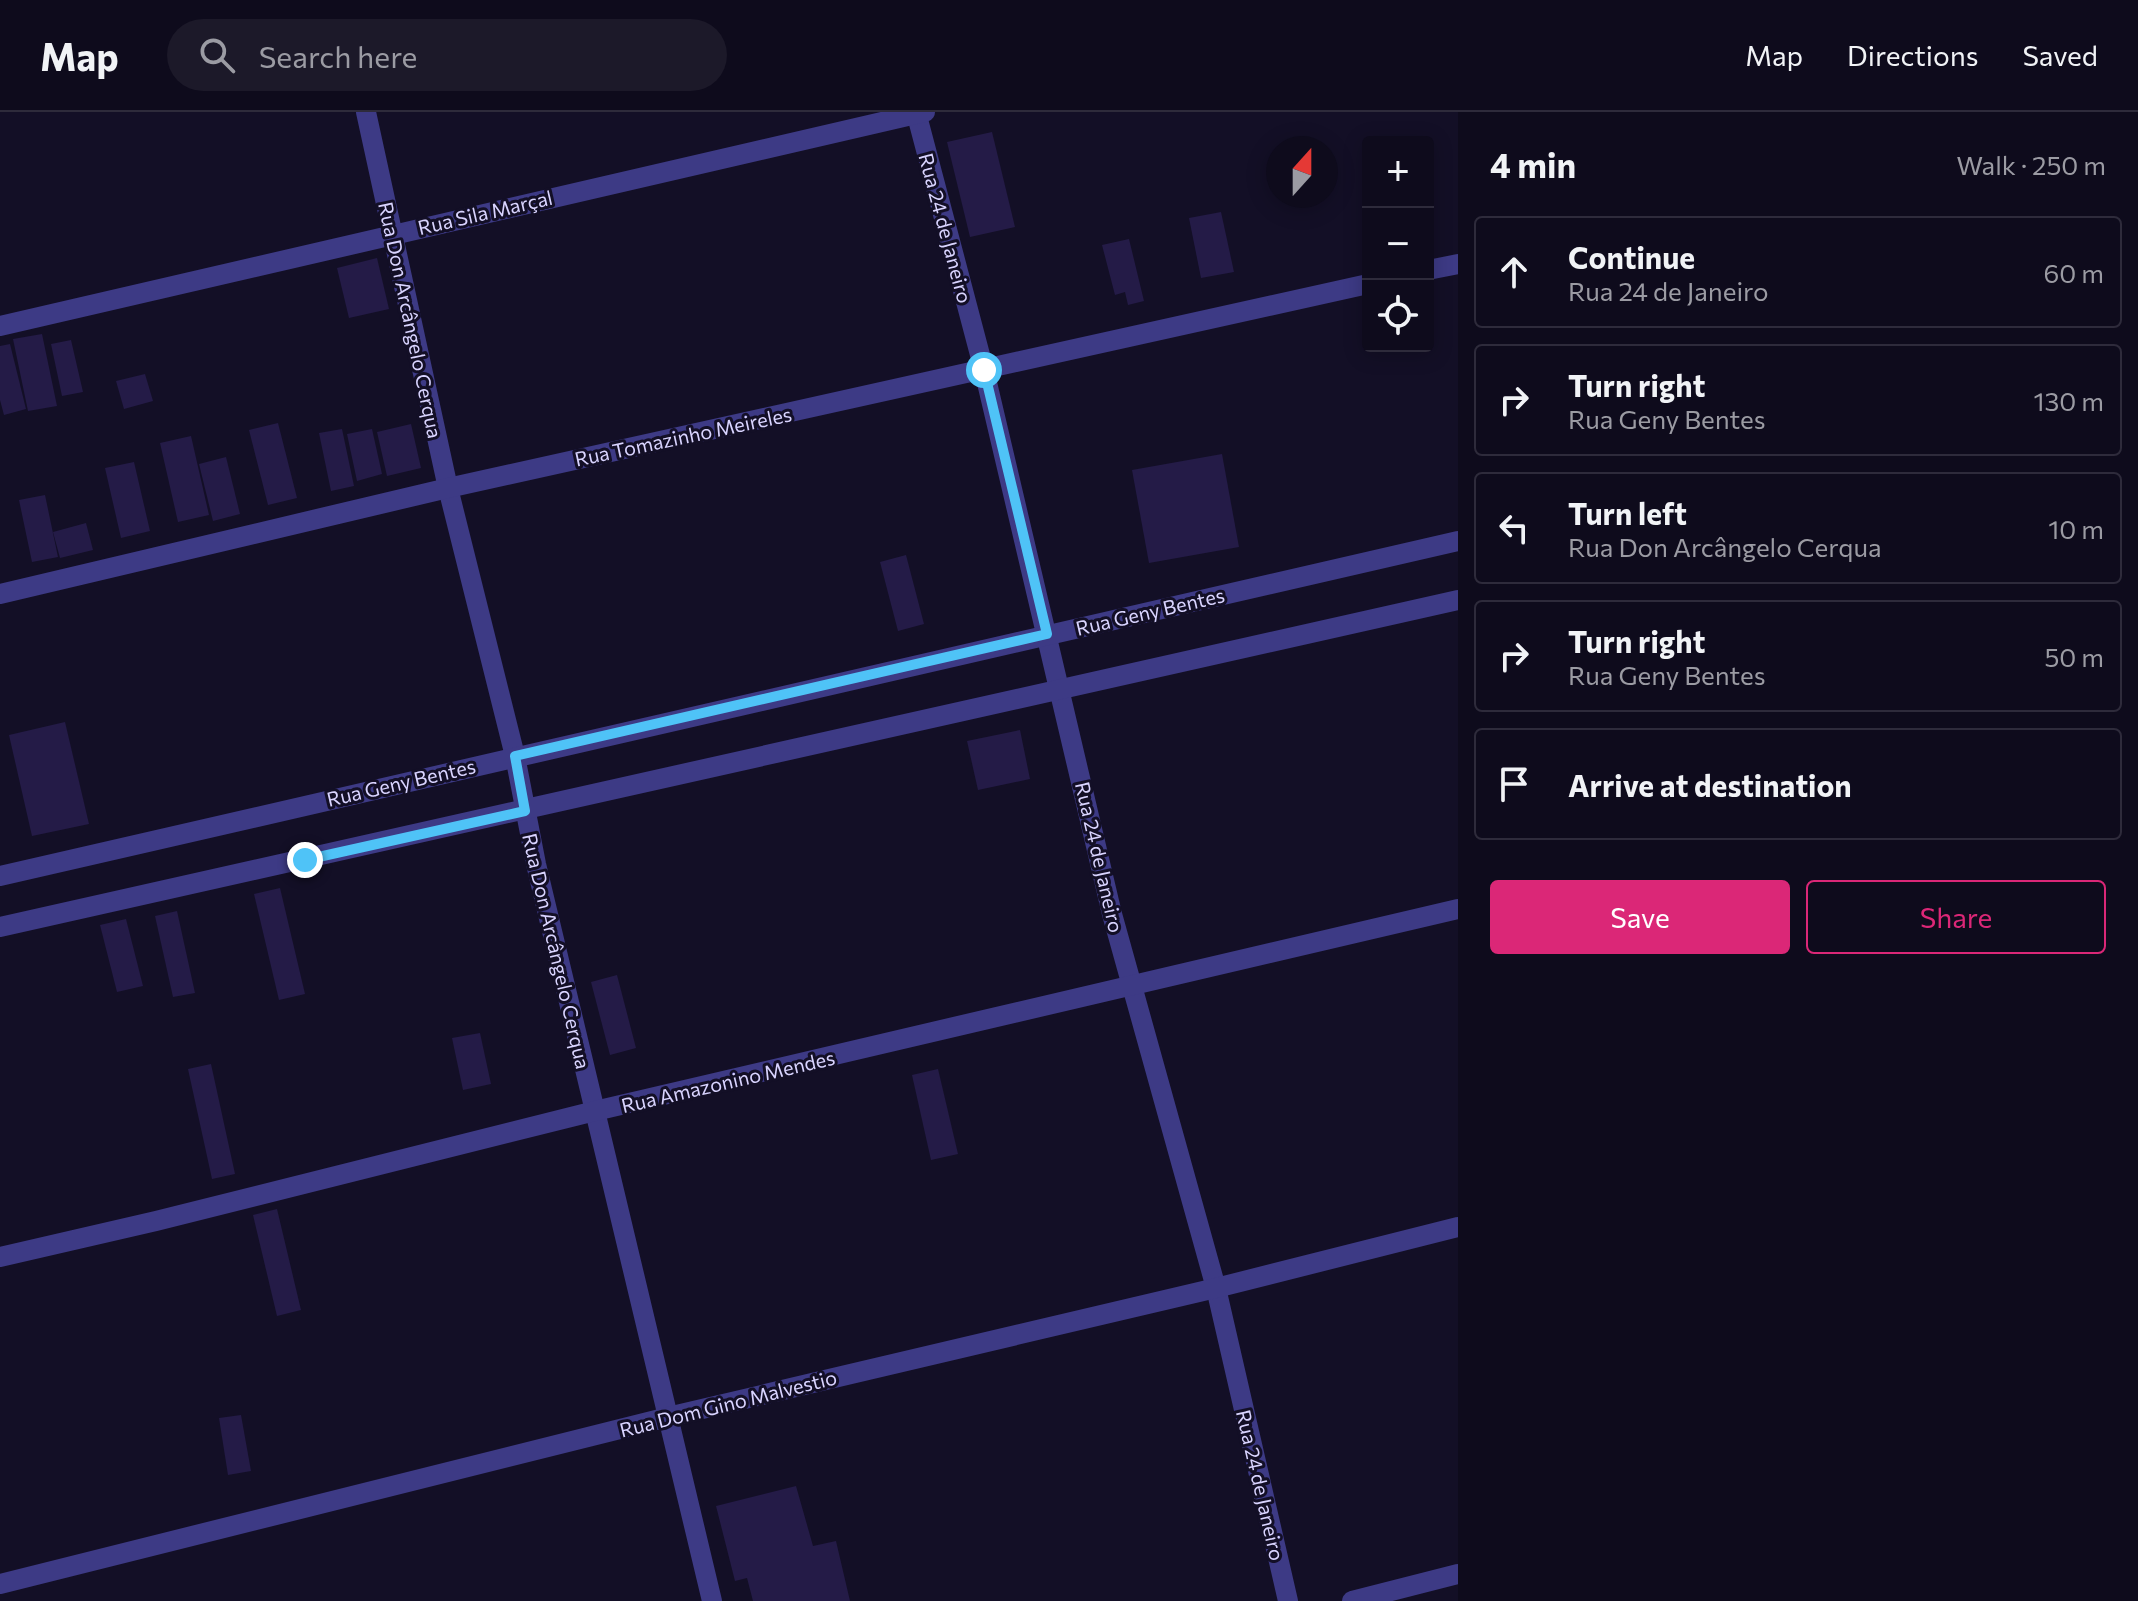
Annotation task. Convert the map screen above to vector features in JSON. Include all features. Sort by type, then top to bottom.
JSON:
[{"type":"street","name":"Rua Don Arcângelo Cerqua","points":[[366,112],[448,488],[515,756],[525,811],[712,1601]]},
{"type":"street","name":"Rua Sila Marçal","points":[[0,326],[919,113]]},
{"type":"street","name":"Rua 24 de Janeiro","points":[[919,113],[984,370],[1112,914],[1216,1288],[1288,1601]]},
{"type":"street","points":[[1434,269],[1458,264]]},
{"type":"street","name":"Rua Tomazinho Meireles","points":[[0,594],[448,488],[1362,285]]},
{"type":"street","name":"Rua Geny Bentes","points":[[0,876],[1458,541]]},
{"type":"street","points":[[0,927],[1458,600]]},
{"type":"street","name":"Rua Amazonino Mendes","points":[[0,1257],[595,1111],[1132,988],[1458,909]]},
{"type":"street","name":"Rua Dom Gino Malvestio","points":[[0,1584],[668,1417],[1216,1288],[1458,1227]]},
{"type":"street","points":[[1352,1601],[1458,1574]]},
{"type":"building","points":[[992,132],[1015,227],[970,237],[947,142]]},
{"type":"building","points":[[1221,212],[1234,272],[1201,278],[1189,218]]},
{"type":"building","points":[[1129,239],[1144,301],[1128,305],[1125,292],[1115,295],[1102,245]]},
{"type":"building","points":[[377,258],[389,309],[349,318],[337,268]]},
{"type":"building","points":[[42,334],[57,406],[28,411],[13,339]]},
{"type":"building","points":[[71,340],[83,392],[62,396],[51,344]]},
{"type":"building","points":[[10,344],[26,409],[4,415],[0,400],[0,346]]},
{"type":"building","points":[[145,374],[153,401],[124,409],[116,381]]},
{"type":"building","points":[[278,423],[297,498],[268,505],[249,430]]},
{"type":"building","points":[[411,424],[421,468],[387,476],[377,432]]},
{"type":"building","points":[[342,429],[354,486],[331,491],[319,433]]},
{"type":"building","points":[[372,429],[382,474],[357,481],[347,434]]},
{"type":"building","points":[[191,436],[209,515],[178,522],[160,443]]},
{"type":"building","points":[[1222,454],[1239,547],[1149,563],[1132,470]]},
{"type":"building","points":[[226,457],[240,514],[213,521],[199,464]]},
{"type":"building","points":[[134,462],[150,531],[121,538],[105,468]]},
{"type":"building","points":[[45,495],[58,557],[32,562],[19,500]]},
{"type":"building","points":[[86,523],[93,550],[60,558],[53,532]]},
{"type":"building","points":[[906,555],[924,624],[898,631],[880,562]]},
{"type":"building","points":[[65,722],[89,824],[32,836],[9,735]]},
{"type":"building","points":[[1020,730],[1030,779],[978,790],[967,741]]},
{"type":"building","points":[[280,888],[305,994],[279,1000],[254,894]]},
{"type":"building","points":[[177,911],[195,993],[173,997],[155,916]]},
{"type":"building","points":[[126,919],[143,986],[117,992],[100,925]]},
{"type":"building","points":[[617,975],[636,1048],[610,1055],[591,982]]},
{"type":"building","points":[[480,1033],[491,1084],[463,1090],[452,1038]]},
{"type":"building","points":[[211,1064],[235,1174],[212,1179],[188,1069]]},
{"type":"building","points":[[938,1069],[958,1154],[931,1160],[912,1075]]},
{"type":"building","points":[[277,1209],[301,1310],[277,1316],[253,1215]]},
{"type":"building","points":[[241,1415],[251,1471],[228,1475],[219,1418]]},
{"type":"building","points":[[796,1486],[813,1546],[836,1541],[850,1601],[753,1601],[747,1578],[735,1581],[716,1506]]},
{"type":"route","points":[[305,860],[525,811],[515,756],[1047,634],[984,370]]}]
